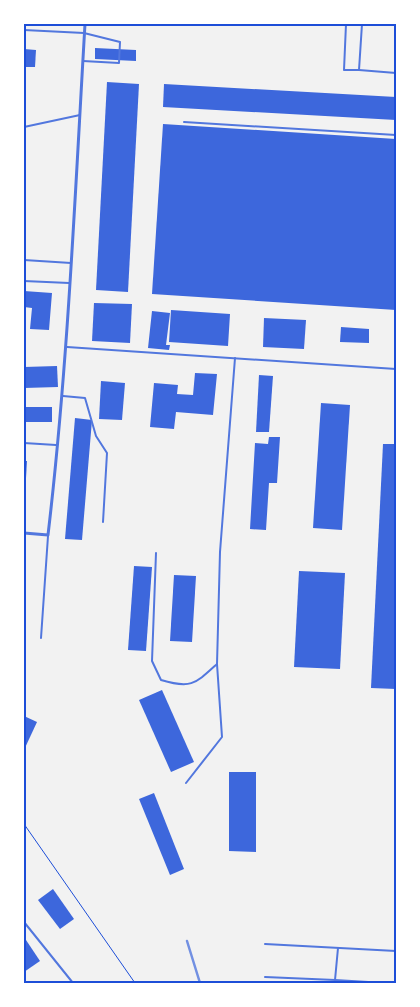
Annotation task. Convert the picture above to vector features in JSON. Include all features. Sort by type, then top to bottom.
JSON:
[{"type":"street","points":[[24,533],[48,534],[67,347],[85,24]]},
{"type":"lane","points":[[346,24],[344,70],[396,73]]},
{"type":"lane","points":[[359,70],[362,24]]},
{"type":"lane","points":[[24,30],[84,33],[120,42],[119,63],[83,61]]},
{"type":"lane","points":[[24,127],[80,115]]},
{"type":"lane","points":[[184,122],[396,135]]},
{"type":"lane","points":[[24,260],[72,263]]},
{"type":"lane","points":[[24,281],[71,283]]},
{"type":"lane","points":[[67,347],[396,369]]},
{"type":"lane","points":[[186,783],[222,737],[217,664],[220,552],[235,358]]},
{"type":"lane","points":[[63,396],[86,398],[96,436],[107,453],[103,522]]},
{"type":"lane","points":[[24,443],[58,445]]},
{"type":"lane","points":[[41,638],[48,534]]},
{"type":"lane","points":[[156,553],[152,661],[162,680],[178,685],[196,682],[217,664]]},
{"type":"lane","points":[[24,922],[73,983]]},
{"type":"lane","points":[[265,944],[396,951]]},
{"type":"lane","points":[[335,982],[338,948]]},
{"type":"lane","points":[[265,977],[385,983]]},
{"type":"path","points":[[24,824],[135,983]]},
{"type":"building","points":[[95,48],[136,50],[136,61],[95,59]]},
{"type":"building","points":[[24,49],[36,50],[35,67],[24,67]]},
{"type":"building","points":[[107,82],[139,84],[128,292],[96,290]]},
{"type":"building","points":[[164,84],[396,97],[396,120],[163,107]]},
{"type":"building","points":[[163,124],[396,139],[396,310],[152,294]]},
{"type":"building","points":[[24,291],[52,293],[49,330],[30,329],[32,308],[24,307]]},
{"type":"building","points":[[94,303],[132,304],[130,343],[92,341]]},
{"type":"building","points":[[171,310],[230,314],[228,346],[169,342]]},
{"type":"building","points":[[152,311],[170,313],[166,345],[170,345],[169,350],[148,348]]},
{"type":"building","points":[[264,318],[306,320],[304,349],[263,347]]},
{"type":"building","points":[[341,327],[369,329],[369,343],[340,342]]},
{"type":"building","points":[[57,366],[58,387],[24,388],[24,367]]},
{"type":"building","points":[[195,373],[217,374],[213,415],[176,412],[174,429],[150,427],[154,383],[178,385],[177,394],[193,395]]},
{"type":"building","points":[[259,375],[273,376],[269,432],[256,432]]},
{"type":"building","points":[[101,381],[125,383],[122,420],[99,419]]},
{"type":"building","points":[[321,403],[350,405],[342,530],[313,528]]},
{"type":"building","points":[[24,407],[52,407],[52,422],[24,422]]},
{"type":"building","points":[[75,418],[92,420],[82,540],[65,539]]},
{"type":"building","points":[[269,437],[280,437],[277,483],[269,483],[266,530],[250,529],[255,443],[268,444]]},
{"type":"building","points":[[383,444],[396,444],[396,689],[371,688]]},
{"type":"building","points":[[24,461],[27,461],[25,495],[24,495]]},
{"type":"building","points":[[134,566],[152,567],[146,651],[128,650]]},
{"type":"building","points":[[299,571],[345,573],[340,669],[294,667]]},
{"type":"building","points":[[174,575],[196,576],[192,642],[170,641]]},
{"type":"building","points":[[162,690],[194,762],[171,772],[139,700]]},
{"type":"building","points":[[24,716],[37,722],[24,750]]},
{"type":"building","points":[[229,772],[256,772],[256,852],[229,851]]},
{"type":"building","points":[[154,793],[184,869],[170,875],[139,799]]},
{"type":"building","points":[[53,889],[74,919],[60,929],[38,900]]},
{"type":"building","points":[[24,937],[40,961],[24,972]]},
{"type":"railway","points":[[187,941],[200,983]]}]
